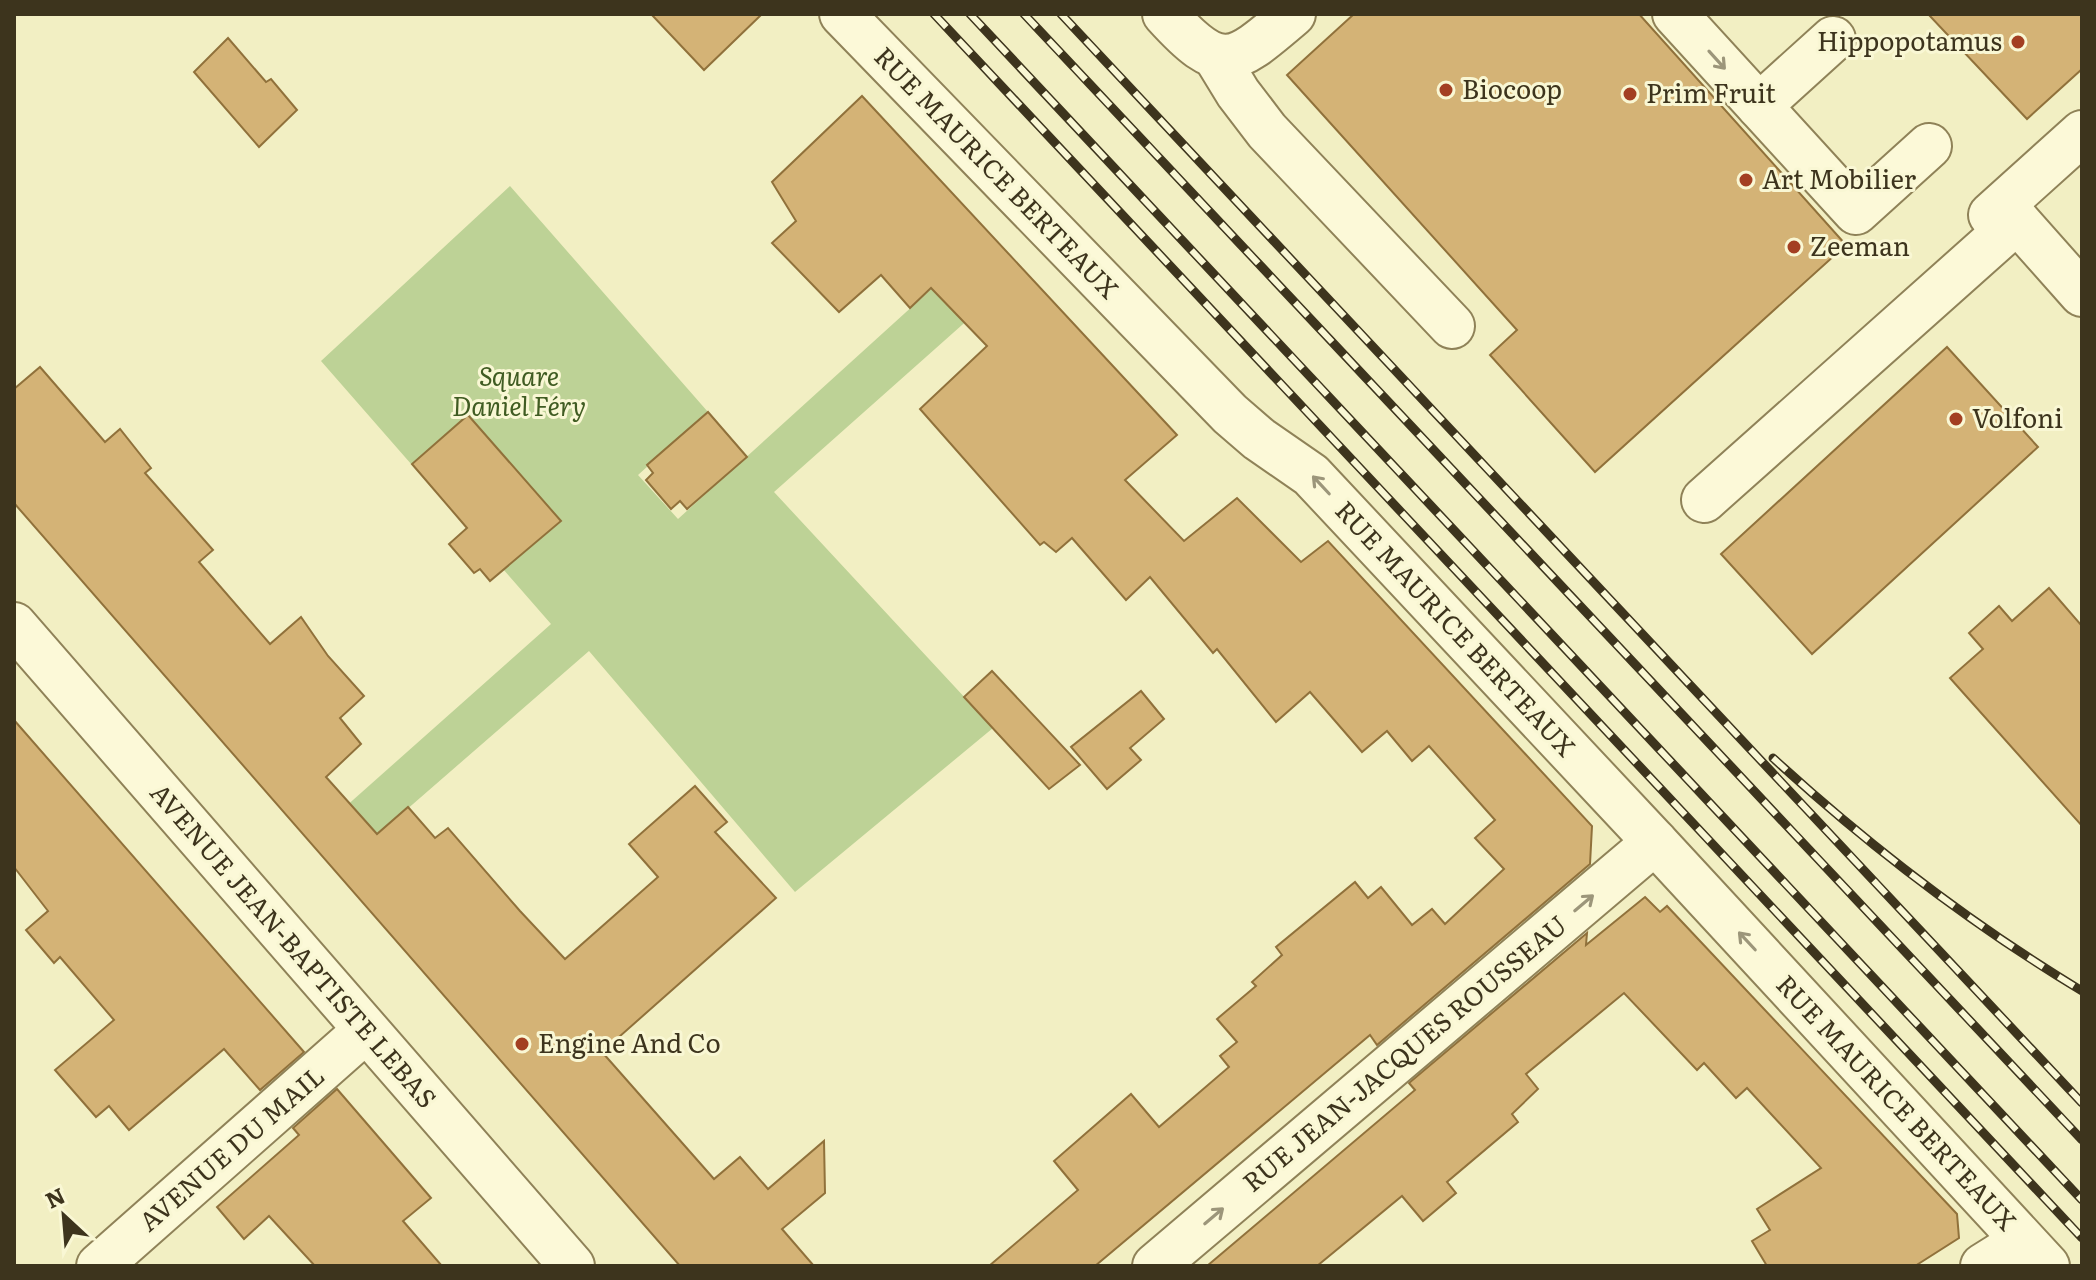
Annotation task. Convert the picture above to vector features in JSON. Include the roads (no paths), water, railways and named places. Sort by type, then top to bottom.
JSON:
[{"type":"street","name":"RUE MAURICE BERTEAUX","points":[[842,14],[1230,414],[1259,439],[1311,475],[2035,1254]]},
{"type":"street","points":[[1165,14],[1189,42],[1216,57],[1247,51],[1293,14]]},
{"type":"street","points":[[1675,14],[1856,212],[1929,146]]},
{"type":"street","points":[[1759,106],[1833,39]]},
{"type":"street","points":[[1216,57],[1267,131],[1452,326]]},
{"type":"street","points":[[1704,500],[2004,213],[2082,133]]},
{"type":"street","points":[[2004,213],[2082,294]]},
{"type":"street","name":"AVENUE JEAN-BAPTISTE LEBAS","points":[[14,625],[572,1266]]},
{"type":"street","name":"RUE JEAN-JACQUES ROUSSEAU","points":[[1155,1266],[1655,842]]},
{"type":"street","name":"AVENUE DU MAIL","points":[[99,1266],[365,1031]]},
{"type":"street","points":[[1983,1266],[2035,1254]]},
{"type":"railway","points":[[934,14],[2082,1238]]},
{"type":"railway","points":[[970,14],[2082,1200]]},
{"type":"railway","points":[[1024,14],[2082,1140]]},
{"type":"railway","points":[[1061,14],[2082,1103]]},
{"type":"railway","points":[[1773,758],[1846,822],[1960,911],[2082,991]]},
{"type":"place","name":"Hippopotamus","points":[[2018,42]]},
{"type":"place","name":"Biocoop","points":[[1446,90]]},
{"type":"place","name":"Prim Fruit","points":[[1630,94]]},
{"type":"place","name":"Art Mobilier","points":[[1746,180]]},
{"type":"place","name":"Zeeman","points":[[1794,247]]},
{"type":"place","name":"Volfoni","points":[[1956,419]]},
{"type":"place","name":"Engine And Co","points":[[522,1044]]},
{"type":"park label","name":"Square Daniel Féry","points":[[519,392]]}]
